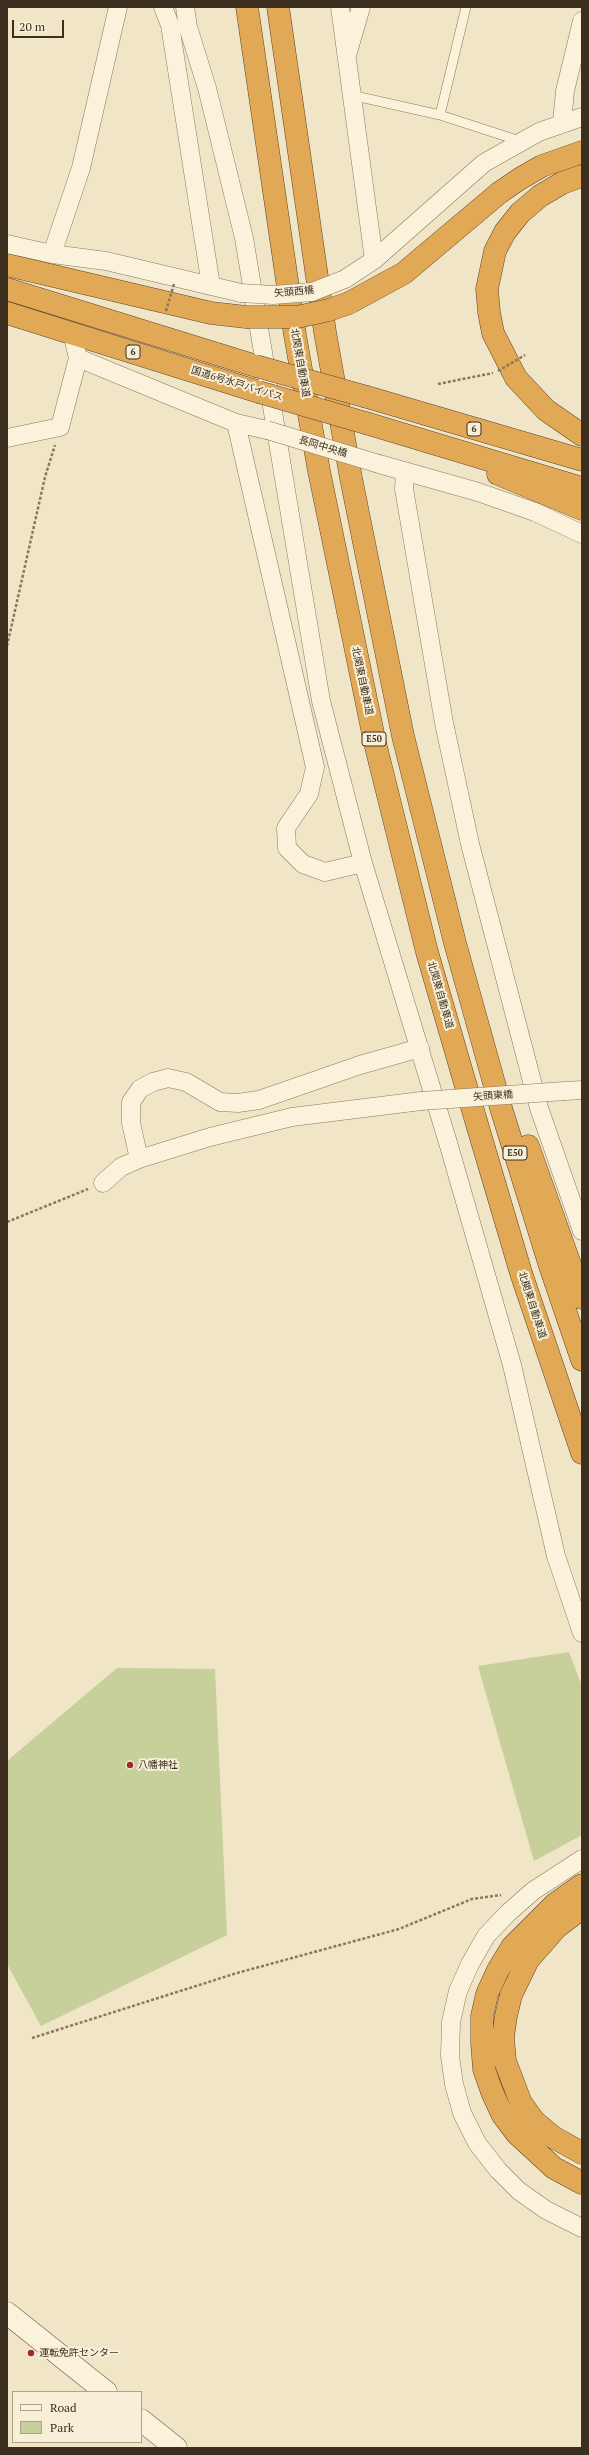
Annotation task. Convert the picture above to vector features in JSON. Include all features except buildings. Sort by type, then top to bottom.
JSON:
[{"type":"highway","name":"北関東自動車道","points":[[247,7],[310,418],[375,743],[428,952],[474,1114],[521,1272],[582,1453]]},
{"type":"highway","name":"E50","points":[[278,7],[325,332],[351,478],[403,736],[455,943],[501,1108],[550,1266],[582,1360]]},
{"type":"highway","points":[[7,265],[211,313],[246,317],[297,317],[349,303],[404,273],[499,193],[520,178],[542,166],[582,152]]},
{"type":"highway","points":[[582,176],[562,183],[540,196],[520,213],[505,232],[495,251],[487,289],[493,333],[516,378],[546,410],[582,435]]},
{"type":"highway","name":"6","points":[[7,289],[256,366],[582,460]]},
{"type":"highway","name":"国道6号水戸バイパス","points":[[7,312],[258,392],[582,488]]},
{"type":"highway","points":[[422,440],[528,488],[582,509]]},
{"type":"highway","points":[[455,943],[582,1298]]},
{"type":"highway","points":[[582,1884],[554,1904],[512,1947],[498,1970],[487,1994],[482,2016],[482,2043],[484,2069],[492,2092],[502,2114],[516,2134],[554,2168],[582,2183]]},
{"type":"highway","points":[[582,1908],[558,1927],[528,1960],[511,1995],[503,2037],[505,2061],[521,2103],[534,2121],[553,2137],[582,2153]]},
{"type":"street","points":[[52,254],[81,168],[118,7]]},
{"type":"street","points":[[163,7],[170,25],[211,286]]},
{"type":"street","points":[[185,7],[188,28],[207,88],[244,238],[321,701],[363,863],[420,1048],[512,1365],[556,1556],[582,1633]]},
{"type":"street","points":[[340,7],[374,260]]},
{"type":"street","points":[[346,56],[361,7]]},
{"type":"street","points":[[562,123],[564,90],[582,20]]},
{"type":"street","name":"矢頭西橋","points":[[7,244],[52,254],[106,261],[241,293],[273,295],[312,292],[345,279],[374,260],[484,163],[520,141],[562,123],[582,117]]},
{"type":"street","points":[[7,438],[60,427],[78,358],[72,332]]},
{"type":"street","name":"長岡中央橋","points":[[78,358],[236,423],[267,430],[405,472],[478,492],[535,512],[582,534]]},
{"type":"street","points":[[236,423],[315,767],[309,794],[286,828],[287,848],[303,864],[325,872],[363,863]]},
{"type":"street","points":[[405,472],[404,489],[440,700],[470,844],[539,1108],[582,1231]]},
{"type":"street","points":[[139,1159],[131,1123],[131,1102],[140,1089],[153,1082],[168,1078],[186,1082],[220,1102],[238,1103],[259,1100],[360,1065],[420,1048]]},
{"type":"street","name":"矢頭東橋","points":[[103,1183],[122,1167],[139,1159],[210,1137],[292,1117],[421,1101],[573,1090]]},
{"type":"street","points":[[582,1858],[533,1891],[508,1913],[486,1936],[470,1964],[458,1991],[451,2022],[450,2056],[454,2084],[462,2113],[477,2143],[519,2191],[546,2210],[582,2228]]},
{"type":"street","points":[[7,2313],[105,2391]]},
{"type":"street","points":[[142,2421],[176,2448]]},
{"type":"lane","points":[[440,115],[466,7]]},
{"type":"lane","points":[[351,95],[440,115],[520,141]]},
{"type":"path","points":[[166,311],[174,284]]},
{"type":"path","points":[[438,384],[498,371],[525,356]]},
{"type":"path","points":[[7,646],[45,477],[60,427]]},
{"type":"path","points":[[7,1222],[103,1183]]},
{"type":"path","points":[[32,2038],[237,1973],[399,1929],[472,1899],[502,1895]]},
{"type":"green space","points":[[569,1652],[582,1686],[582,1835],[534,1861],[478,1666]]},
{"type":"green space","points":[[117,1668],[215,1669],[227,1935],[41,2026],[7,1964],[7,1761]]},
{"type":"place","name":"八幡神社","points":[[130,1765]]},
{"type":"place","name":"運転免許センター","points":[[31,2353]]}]
